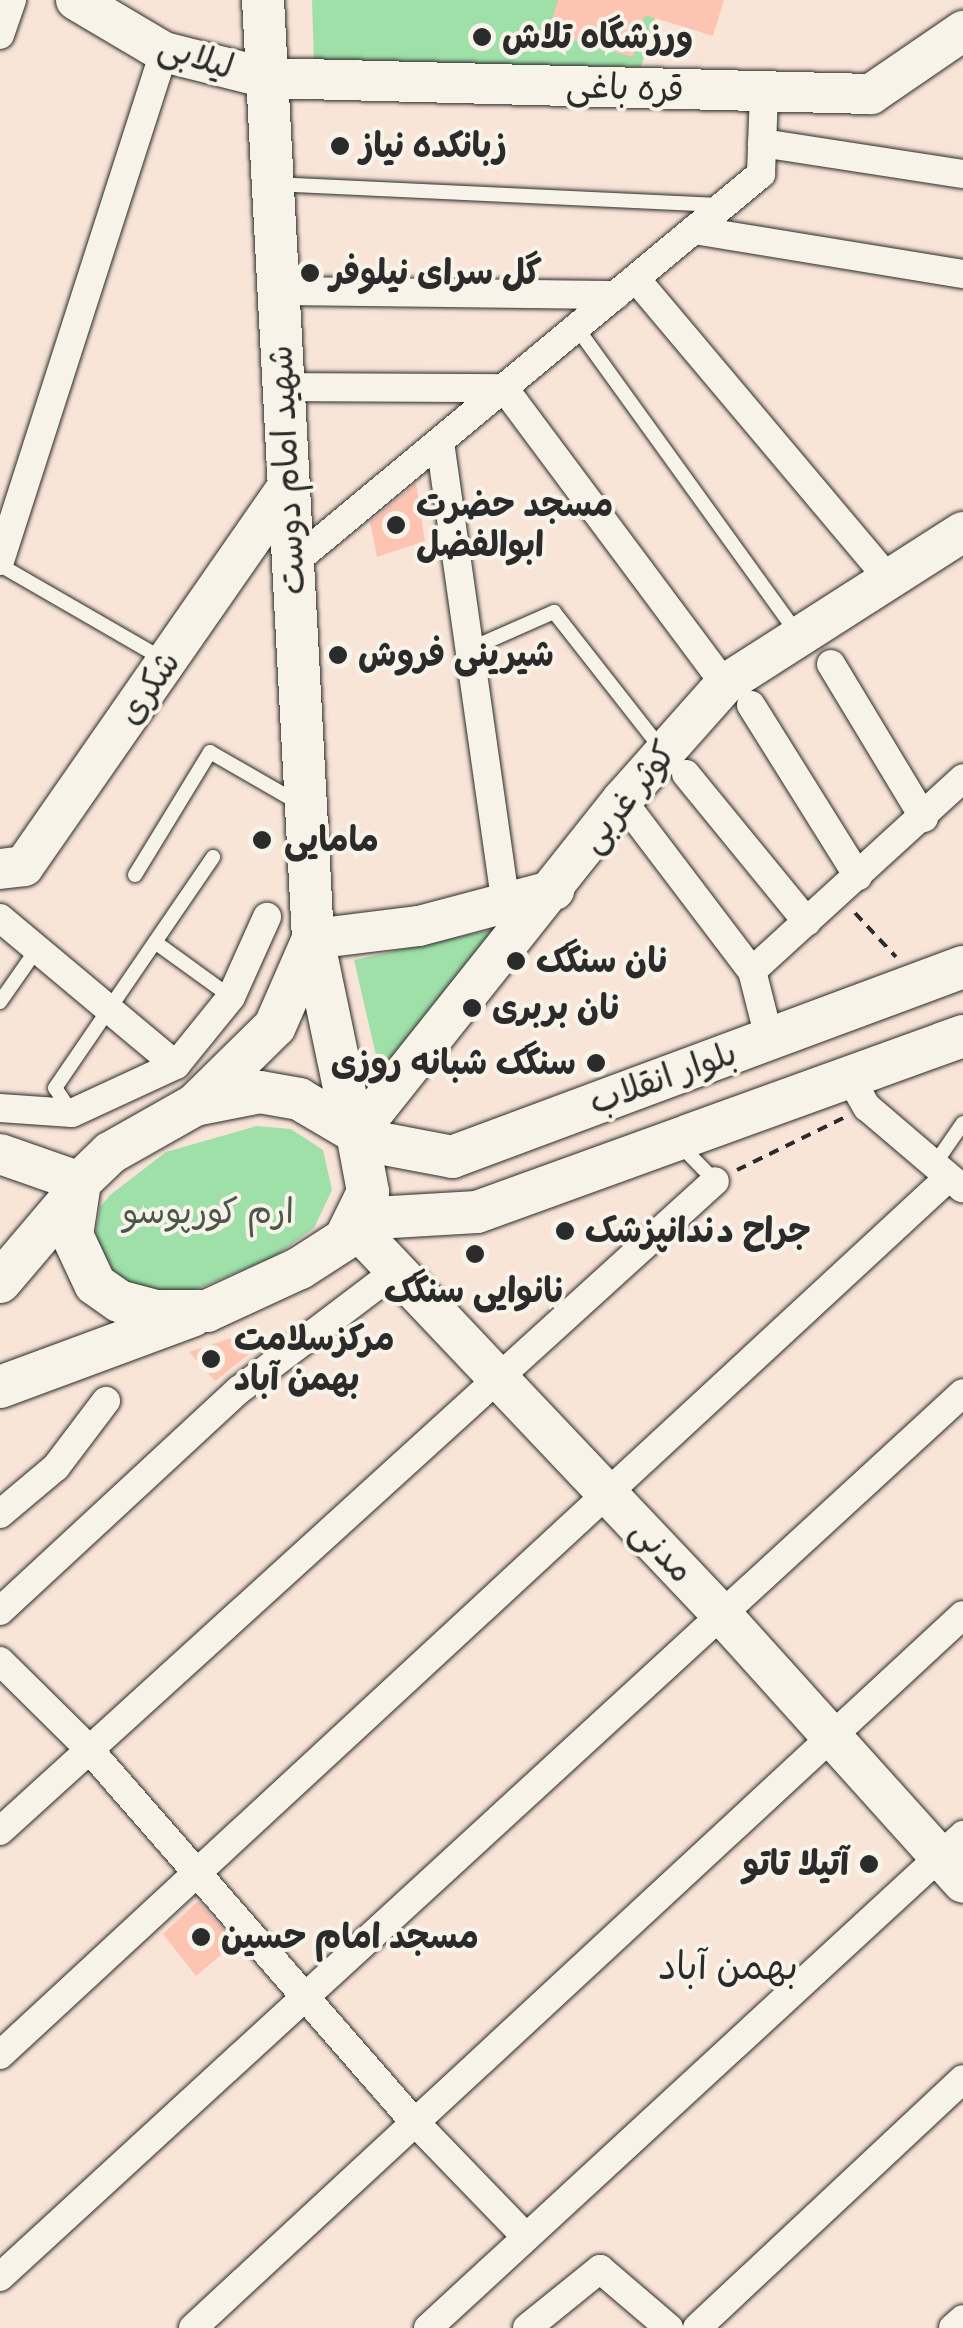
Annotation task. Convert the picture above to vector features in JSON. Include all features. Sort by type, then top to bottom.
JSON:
[{"type":"main road","name":"لیلابی","points":[[76,0],[164,52],[267,78]]},
{"type":"main road","name":"شهید امام دوست","points":[[263,0],[313,939],[356,1134]]},
{"type":"main road","name":"قره باغی","points":[[267,78],[871,94],[963,31]]},
{"type":"main road","name":"شکری","points":[[0,870],[24,866],[287,488]]},
{"type":"main road","name":"کوثر غربی","points":[[356,1134],[622,800],[675,763],[738,694],[800,637],[963,532]]},
{"type":"main road","points":[[0,1282],[110,1153],[195,1105],[275,1026],[313,939],[419,926],[505,898],[554,890]]},
{"type":"main road","name":"بلوار انقلاب","points":[[356,1134],[452,1157],[963,967]]},
{"type":"main road","name":"بلوار انقلاب","points":[[356,1222],[476,1212],[676,1141],[858,1092],[963,1036]]},
{"type":"main road","points":[[0,1387],[207,1311],[312,1262],[356,1222],[368,1192],[356,1134],[299,1099],[260,1092],[195,1105]]},
{"type":"main road","points":[[0,1154],[77,1188]]},
{"type":"main road","points":[[77,1188],[72,1235],[95,1284],[118,1301],[156,1311],[207,1311]]},
{"type":"main road","name":"مدنی","points":[[356,1222],[832,1735],[956,1858]]},
{"type":"street","points":[[0,35],[12,0]]},
{"type":"street","points":[[0,563],[164,52]]},
{"type":"street","points":[[292,564],[761,174],[764,92]]},
{"type":"street","points":[[762,143],[963,174]]},
{"type":"street","points":[[694,230],[963,274]]},
{"type":"street","points":[[278,291],[626,287],[889,579]]},
{"type":"street","points":[[282,387],[504,388]]},
{"type":"street","points":[[504,388],[738,694],[848,885]]},
{"type":"street","points":[[440,442],[505,898]]},
{"type":"street","points":[[831,664],[924,818]]},
{"type":"street","points":[[675,763],[807,922]]},
{"type":"street","points":[[752,971],[924,818],[963,778]]},
{"type":"street","points":[[622,800],[752,971],[764,1018]]},
{"type":"street","points":[[0,918],[176,1065]]},
{"type":"street","points":[[0,1108],[72,1113],[176,1065],[232,997],[267,918]]},
{"type":"street","points":[[0,2055],[610,1496],[948,1178],[858,1092]]},
{"type":"street","points":[[0,1831],[496,1375],[715,1182]]},
{"type":"street","points":[[0,1611],[238,1390],[397,1270]]},
{"type":"street","points":[[0,2277],[963,1394]]},
{"type":"street","points":[[0,1514],[56,1467],[106,1401]]},
{"type":"street","points":[[193,2328],[963,1614]]},
{"type":"street","points":[[0,1661],[88,1748],[413,2120],[524,2236]]},
{"type":"street","points":[[428,2328],[524,2236],[956,1858]]},
{"type":"street","points":[[697,2328],[963,2079]]},
{"type":"street","points":[[528,2328],[600,2269],[668,2328]]},
{"type":"street","points":[[953,2328],[963,2319]]},
{"type":"lane","points":[[272,184],[724,205]]},
{"type":"lane","points":[[576,328],[800,637]]},
{"type":"lane","points":[[0,563],[168,662]]},
{"type":"lane","points":[[470,650],[554,612],[675,763]]},
{"type":"lane","points":[[135,875],[210,752],[306,808]]},
{"type":"lane","points":[[72,1113],[55,1088],[213,857]]},
{"type":"lane","points":[[155,942],[232,997]]},
{"type":"lane","points":[[0,1002],[37,949]]},
{"type":"lane","points":[[948,1178],[963,1123]]},
{"type":"lane","points":[[676,1141],[715,1182]]},
{"type":"path","points":[[848,885],[920,983]]},
{"type":"path","points":[[715,1182],[858,1092]]},
{"type":"green space","name":"ورزشگاه تلاش","points":[[312,0],[661,0],[641,67],[314,65]]},
{"type":"green space","points":[[508,926],[381,1077],[354,960]]},
{"type":"green space","name":"ارم کورپوسو","points":[[257,1126],[291,1129],[323,1150],[332,1190],[314,1228],[274,1257],[197,1289],[159,1294],[114,1278],[95,1236],[100,1207],[110,1195],[166,1152]]},
{"type":"building","points":[[558,0],[724,0],[713,36],[645,15],[633,57],[548,33]]},
{"type":"building","name":"مسجد حضرت ابوالفضل","points":[[416,483],[425,541],[377,557],[370,522]]},
{"type":"building","points":[[240,1335],[254,1350],[215,1381],[189,1352]]},
{"type":"building","name":"مسجد امام حسین","points":[[198,1901],[235,1943],[196,1976],[163,1934]]},
{"type":"place","name":"ورزشگاه تلاش","points":[[482,37]]},
{"type":"place","name":"زبانکده نیاز","points":[[340,146]]},
{"type":"place","name":"گل سرای نیلوفر","points":[[310,273]]},
{"type":"place","name":"مسجد حضرت ابوالفضل","points":[[396,525]]},
{"type":"place","name":"شیرینی فروش","points":[[338,655]]},
{"type":"place","name":"مامایی","points":[[262,840]]},
{"type":"place","name":"نان سنگک","points":[[516,961]]},
{"type":"place","name":"نان بربری","points":[[472,1008]]},
{"type":"place","name":"سنگک شبانه روزی","points":[[596,1063]]},
{"type":"place","name":"جراح دندانپزشک","points":[[565,1231]]},
{"type":"place","name":"نانوایی سنگک","points":[[475,1254]]},
{"type":"place","name":"مرکزسلامت بهمن آباد","points":[[211,1359]]},
{"type":"place","name":"آتیلا تاتو","points":[[869,1864]]},
{"type":"place","name":"مسجد امام حسین","points":[[201,1937]]},
{"type":"district","name":"بهمن آباد","points":[[728,1967]]}]
